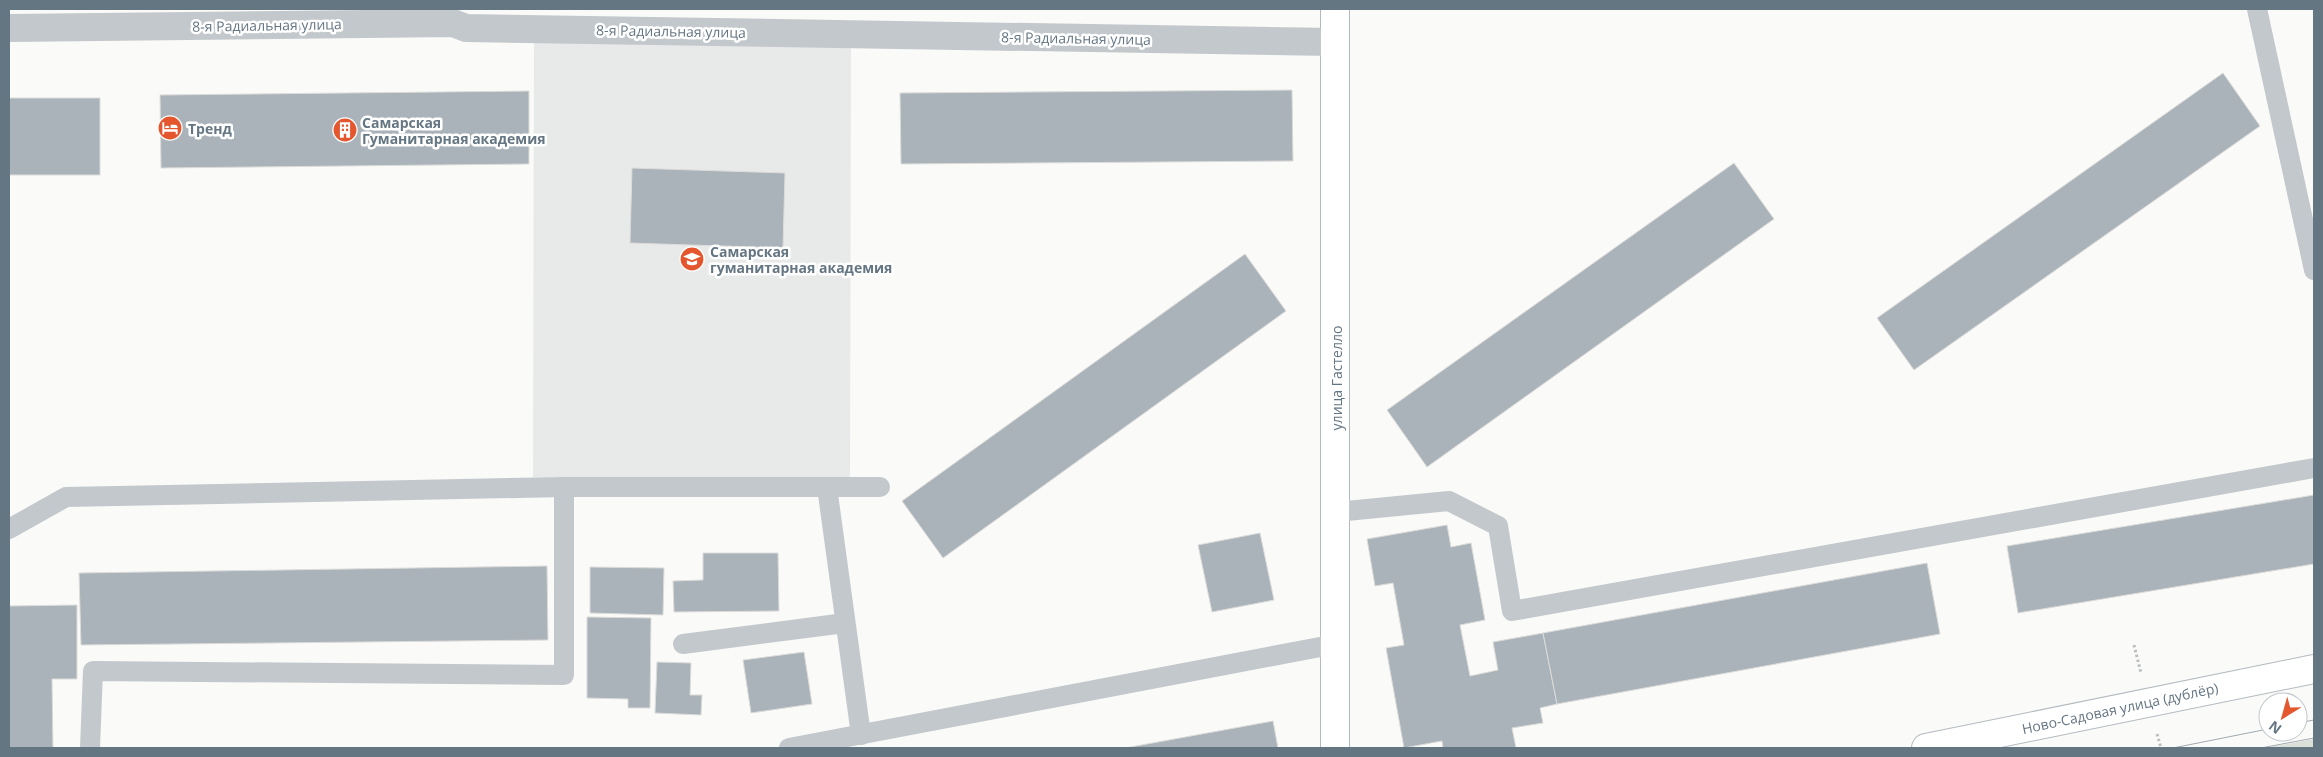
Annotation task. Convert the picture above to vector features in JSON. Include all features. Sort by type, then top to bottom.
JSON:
[{"type":"street","name":"улица Гастелло","points":[[1335,9],[1335,748]]},
{"type":"street","name":"8-я Радиальная улица","points":[[9,28],[453,23],[466,18],[1334,42]]},
{"type":"street","name":"Ново-Садовая улица (дублёр)","points":[[1926,748],[2314,669]]},
{"type":"lane","points":[[2257,9],[2314,270]]},
{"type":"lane","points":[[1336,512],[1449,501],[1498,526],[1512,611],[2314,468]]},
{"type":"lane","points":[[90,748],[92,670],[564,675],[564,487]]},
{"type":"lane","points":[[9,529],[66,497],[564,487],[880,487]]},
{"type":"lane","points":[[827,487],[861,735]]},
{"type":"lane","points":[[684,644],[845,623]]},
{"type":"lane","points":[[789,748],[1336,644]]},
{"type":"shaded area","name":"Самарская гуманитарная академия","points":[[534,41],[851,42],[850,479],[533,477]]},
{"type":"shaded area","points":[[2314,739],[2314,748],[2265,748],[2308,742],[2308,740]]},
{"type":"building","points":[[2223,73],[2260,126],[1914,370],[1877,318]]},
{"type":"building","points":[[1292,90],[1293,161],[901,164],[900,93]]},
{"type":"building","name":"Самарская Гуманитарная академия","points":[[529,91],[529,164],[161,168],[160,95]]},
{"type":"building","points":[[9,98],[100,98],[100,175],[9,175]]},
{"type":"building","points":[[1734,163],[1774,219],[1427,467],[1387,410]]},
{"type":"building","points":[[632,168],[785,173],[783,248],[630,243]]},
{"type":"building","points":[[1245,254],[1286,311],[943,558],[902,501]]},
{"type":"building","points":[[2314,495],[2314,564],[2018,613],[2007,546]]},
{"type":"building","points":[[1447,525],[1451,547],[1471,543],[1485,620],[1460,625],[1470,676],[1498,670],[1493,642],[1543,633],[1557,704],[1540,708],[1543,723],[1512,728],[1516,748],[1443,748],[1442,741],[1404,748],[1386,648],[1404,645],[1393,583],[1375,586],[1367,539]]},
{"type":"building","points":[[1260,533],[1274,600],[1212,612],[1198,545]]},
{"type":"building","points":[[703,553],[778,553],[779,611],[674,612],[673,581],[703,580]]},
{"type":"building","points":[[1927,563],[1940,634],[1557,704],[1543,633]]},
{"type":"building","points":[[547,566],[548,640],[81,645],[79,573]]},
{"type":"building","points":[[590,567],[664,568],[663,615],[590,613]]},
{"type":"building","points":[[77,605],[77,679],[52,679],[53,748],[9,748],[9,606]]},
{"type":"building","points":[[587,617],[651,618],[650,708],[628,708],[628,699],[587,698]]},
{"type":"building","points":[[804,652],[812,704],[751,713],[743,660]]},
{"type":"building","points":[[657,662],[691,663],[690,695],[702,695],[701,715],[655,713]]},
{"type":"building","points":[[1273,721],[1278,748],[1125,748]]},
{"type":"tram line","points":[[2308,721],[2314,720]]},
{"type":"tram line","points":[[2173,748],[2258,731]]},
{"type":"tram line","points":[[2261,748],[2314,738]]},
{"type":"place","name":"Тренд","points":[[170,128]]},
{"type":"place","name":"Самарская Гуманитарная академия","points":[[345,130]]},
{"type":"place","name":"Самарская гуманитарная академия","points":[[692,259]]}]
